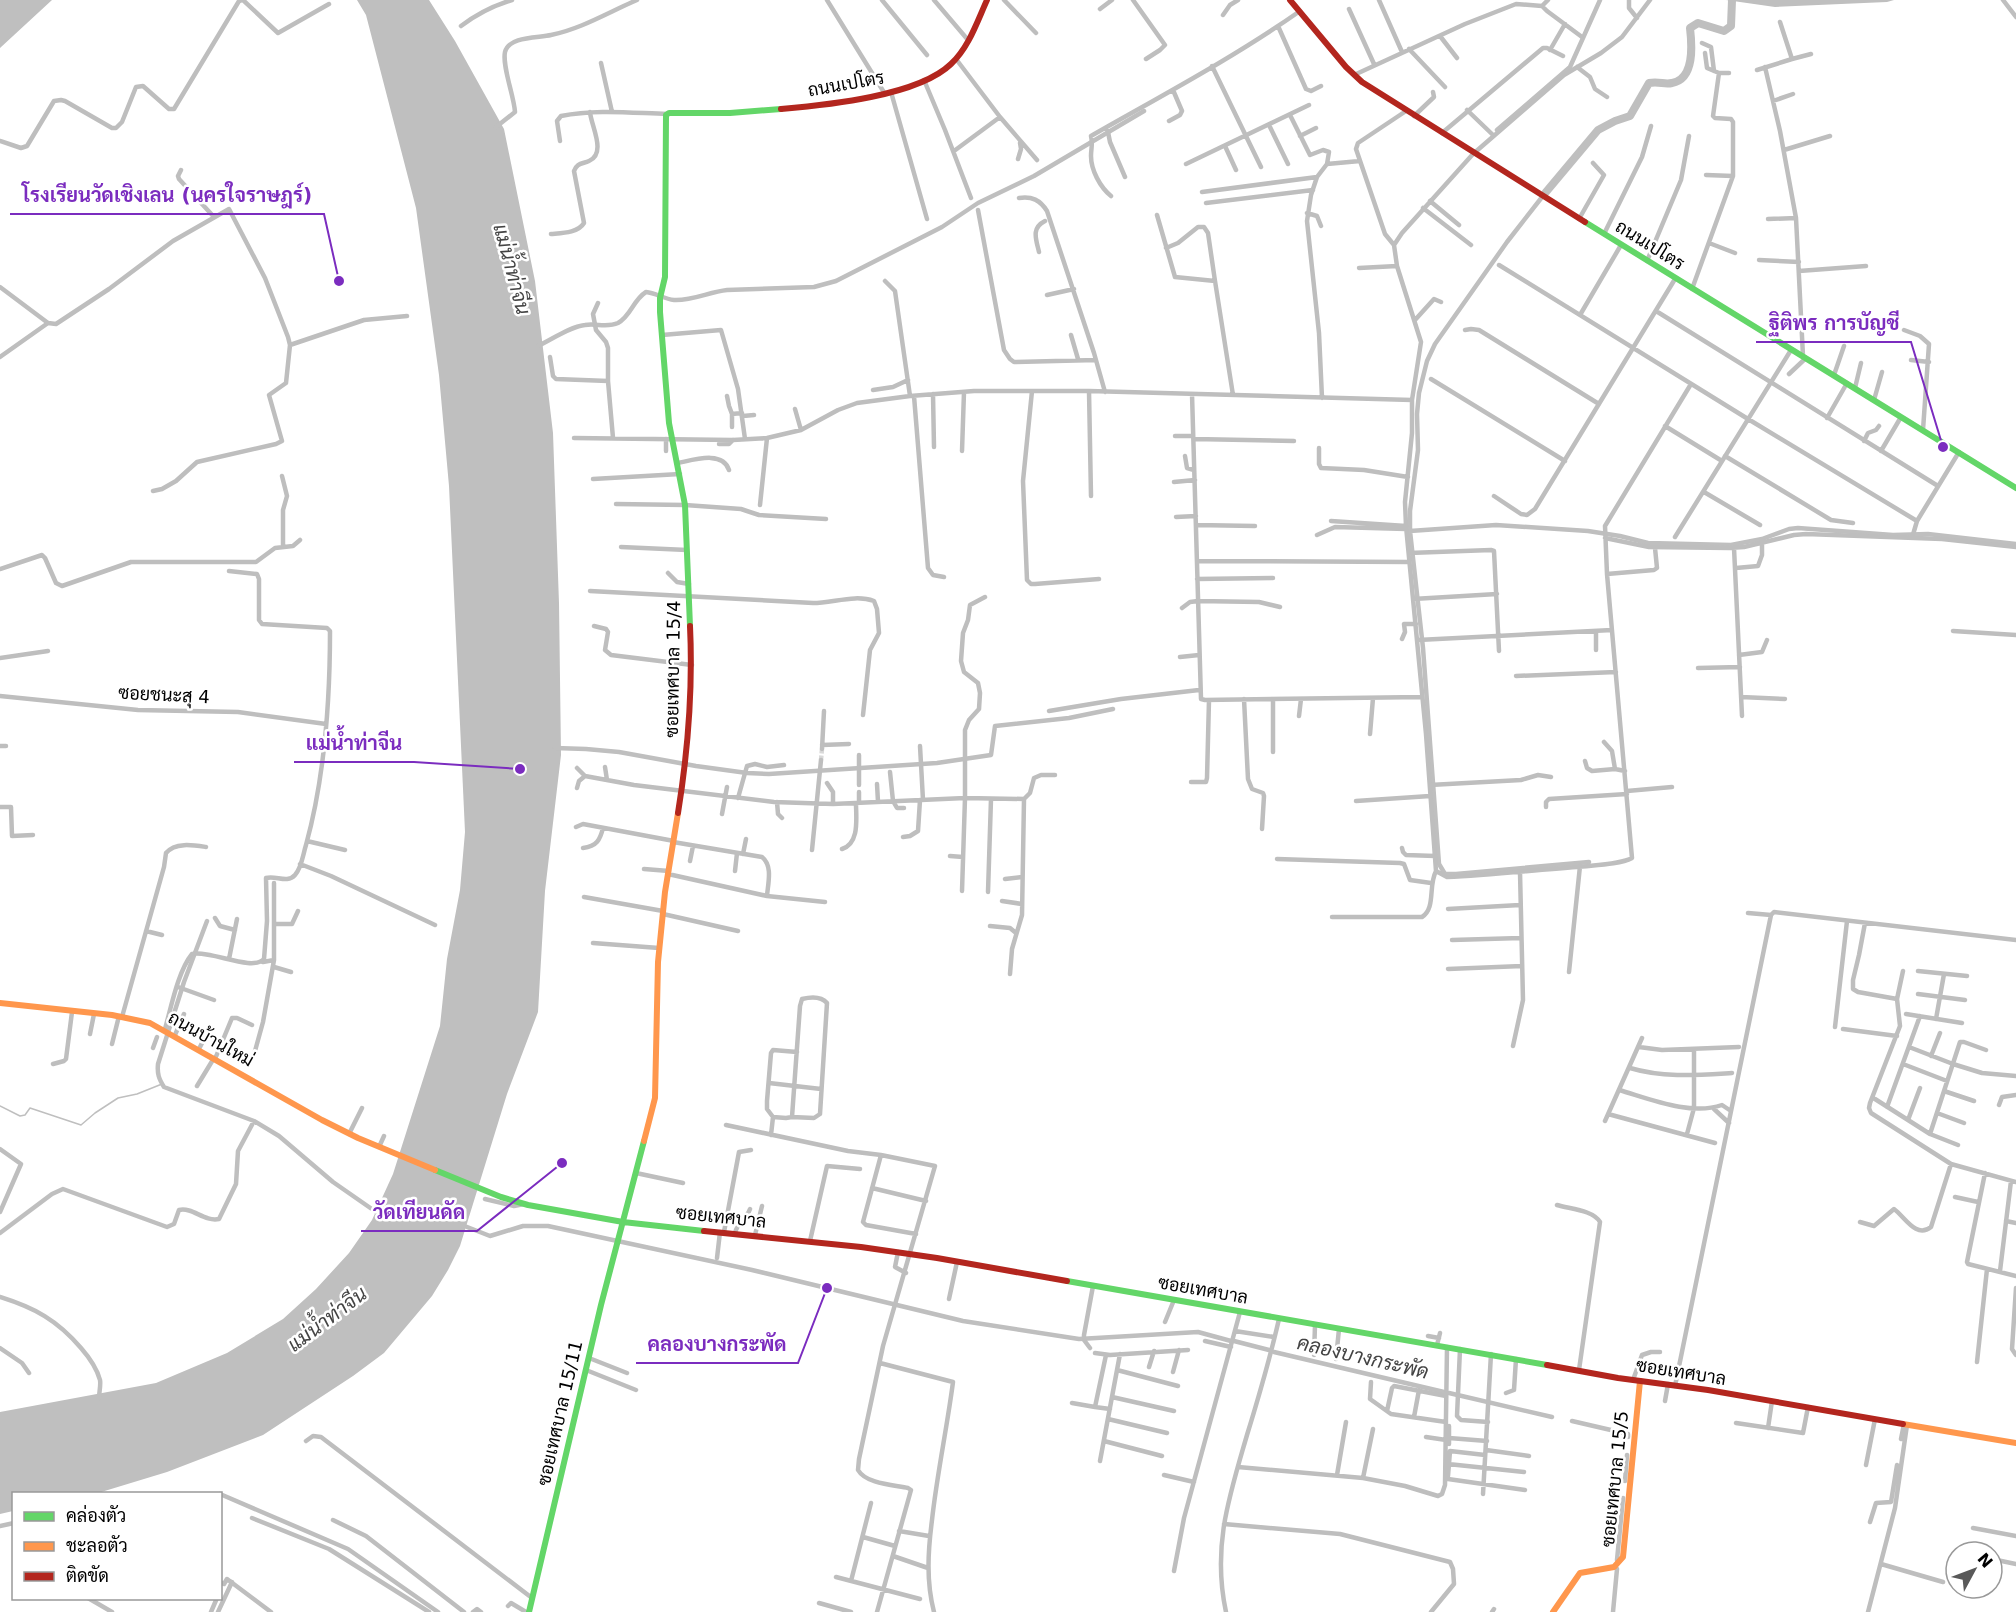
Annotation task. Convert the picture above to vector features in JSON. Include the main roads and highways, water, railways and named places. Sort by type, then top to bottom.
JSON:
[{"type":"water","points":[[0,0],[52,0],[0,48]]},
{"type":"water","points":[[357,0],[429,0],[455,41],[504,129],[535,281],[553,433],[561,755],[545,891],[538,1012],[507,1094],[460,1246],[432,1296],[384,1353],[263,1435],[167,1472],[101,1492],[12,1492],[12,1511],[0,1514],[0,1412],[156,1383],[227,1353],[283,1319],[316,1289],[349,1253],[372,1220],[393,1174],[440,1026],[447,959],[460,890],[465,832],[449,486],[439,375],[416,208],[366,15]]},
{"type":"water","points":[[1726,0],[1894,0],[1775,7]]},
{"type":"waterway","points":[[496,127],[515,112],[505,65],[505,52],[512,43],[573,29],[637,0]]},
{"type":"waterway","points":[[882,0],[927,55]]},
{"type":"waterway","points":[[1497,130],[1570,67],[1600,0]]},
{"type":"waterway","points":[[1546,192],[1598,130],[1630,116],[1649,83],[1672,83],[1685,75],[1690,60],[1690,28],[1698,23],[1724,31],[1731,26],[1732,0]]},
{"type":"waterway","points":[[2003,0],[2016,17]]},
{"type":"waterway","points":[[538,346],[579,326],[618,323],[646,292],[681,300],[727,290],[814,287],[836,281],[942,227],[978,203],[1034,176],[1144,111]]},
{"type":"waterway","points":[[1546,192],[1507,242],[1435,344],[1427,361],[1419,393],[1418,450],[1410,511],[1410,531],[1423,648],[1439,864],[1445,874],[1456,874],[1589,862]]},
{"type":"waterway","points":[[1410,531],[1496,525],[1588,531],[1648,543],[1731,545],[1762,539],[1798,528],[1893,535],[1928,534],[2016,544]]},
{"type":"waterway","points":[[555,748],[619,752],[696,766],[769,774],[937,763],[991,755],[995,726],[1069,718],[1113,709]]},
{"type":"waterway","points":[[207,921],[184,982],[158,1064],[158,1074],[162,1084],[164,1087],[254,1121],[279,1136],[333,1182],[379,1214]]},
{"type":"waterway","points":[[0,1106],[20,1116],[25,1115],[30,1108],[81,1125],[118,1098],[137,1094],[162,1084]]},
{"type":"waterway","points":[[0,1233],[52,1194],[63,1189],[167,1227],[174,1224],[179,1210],[219,1219],[236,1184],[238,1151],[254,1121]]},
{"type":"waterway","name":"คลองบางกระพัด","points":[[462,1225],[490,1236],[523,1226],[548,1226],[752,1270],[963,1321],[1079,1339],[1198,1332],[1231,1341]]},
{"type":"waterway","points":[[0,1297],[45,1316],[72,1338],[97,1371],[100,1382],[99,1398]]},
{"type":"waterway","name":"คลองบางกระพัด","points":[[1234,1341],[1269,1350]]},
{"type":"waterway","name":"คลองบางกระพัด","points":[[1274,1352],[1444,1392]]},
{"type":"waterway","name":"คลองบางกระพัด","points":[[1449,1393],[1552,1417]]},
{"type":"waterway","name":"คลองบางกระพัด","points":[[1572,1421],[1628,1434],[1628,1437]]},
{"type":"waterway","name":"คลองบางกระพัด","points":[[1625,1481],[1627,1455]]},
{"type":"waterway","name":"คลองบางกระพัด","points":[[1617,1560],[1623,1498]]},
{"type":"waterway","name":"คลองบางกระพัด","points":[[1613,1612],[1617,1569]]},
{"type":"tunnel","points":[[821,760],[822,749]]},
{"type":"place","name":"โรงเรียนวัดเชิงเลน (นครใจราษฎร์)","points":[[339,281]]},
{"type":"place","name":"ฐิติพร การบัญชี","points":[[1943,447]]},
{"type":"place","name":"แม่น้ำท่าจีน","points":[[520,769]]},
{"type":"place","name":"วัดเทียนดัด","points":[[562,1163]]},
{"type":"place","name":"คลองบางกระพัด","points":[[827,1288]]}]
